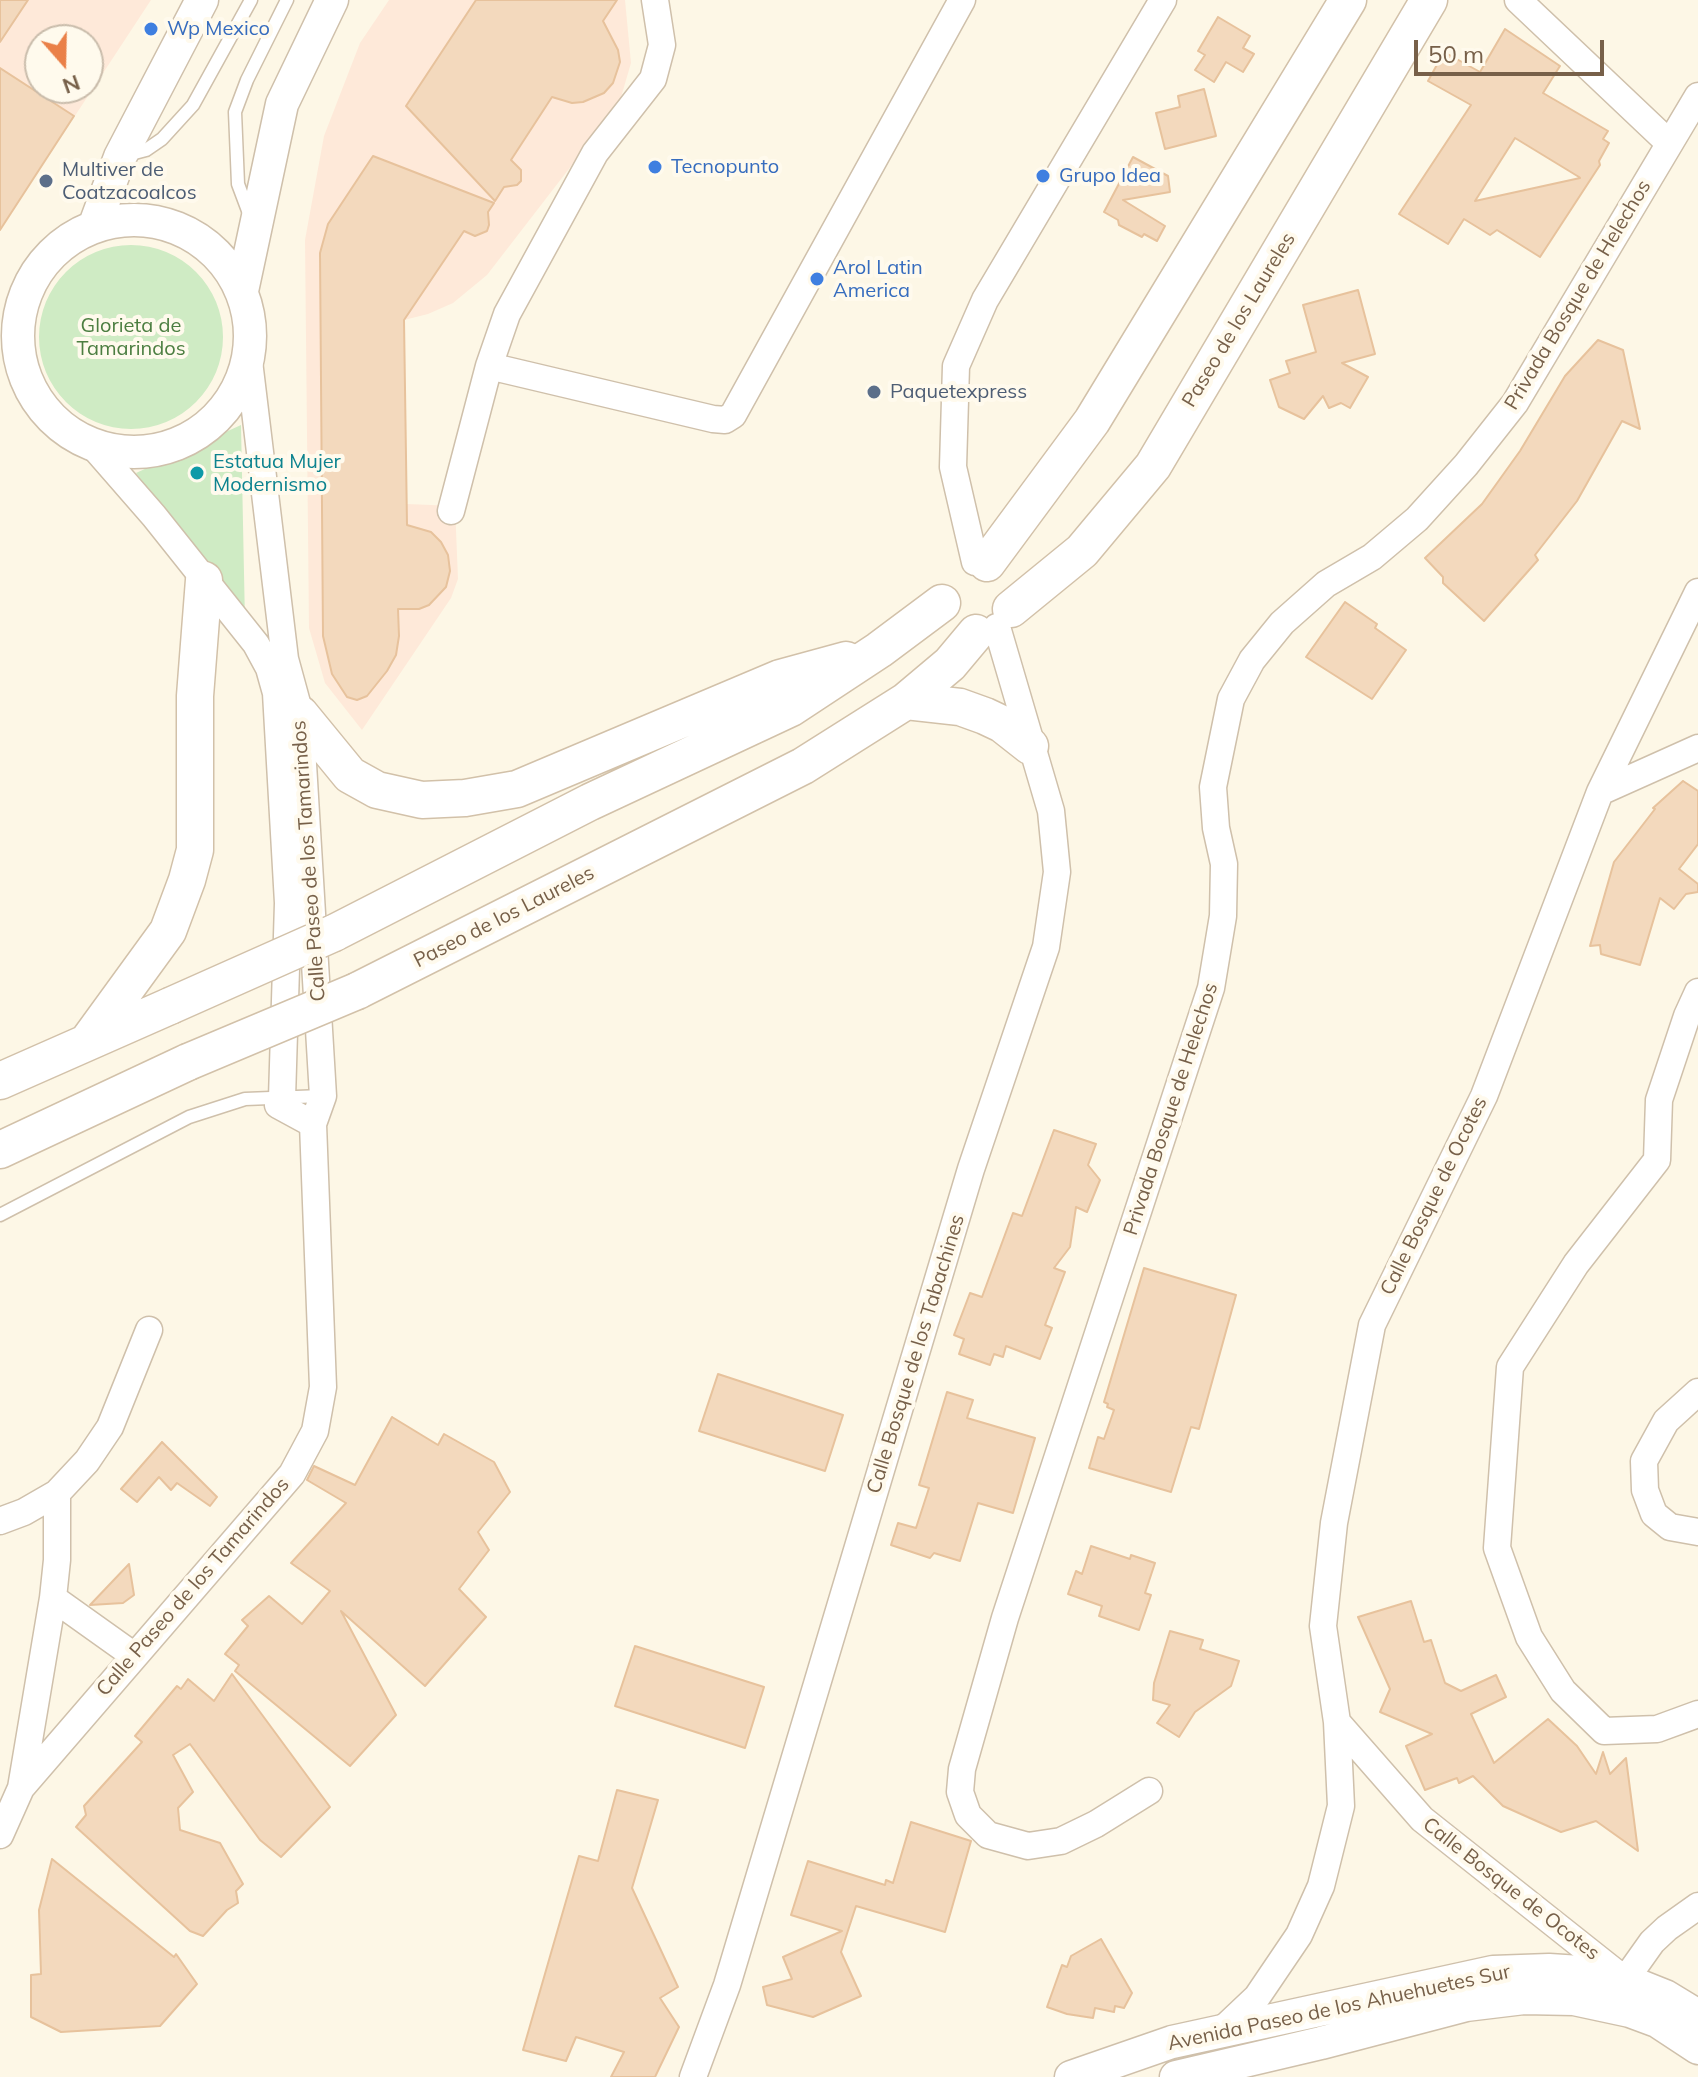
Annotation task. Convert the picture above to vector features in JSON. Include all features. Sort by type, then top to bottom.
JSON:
[{"type":"main road","points":[[981,562],[1006,576],[1012,586],[1013,598],[994,623],[957,627],[942,603],[943,588],[950,575],[961,566],[981,562],[1092,421],[1348,0]]},
{"type":"main road","name":"Paseo de los Laureles","points":[[0,1150],[188,1062],[357,991],[803,766],[906,701],[1082,551],[1153,466],[1429,0]]},
{"type":"main road","points":[[88,1041],[168,931],[195,850],[195,696],[204,580]]},
{"type":"main road","points":[[0,1081],[334,933],[590,802],[791,708],[879,650],[942,603]]},
{"type":"main road","points":[[300,714],[350,775],[377,790],[422,800],[465,798],[517,789],[780,678],[879,650]]},
{"type":"main road","points":[[906,701],[938,703],[972,711],[1002,724],[1030,746]]},
{"type":"street","points":[[94,227],[120,157],[202,0]]},
{"type":"street","points":[[242,291],[282,104],[332,0]]},
{"type":"street","points":[[451,511],[489,366],[507,314],[595,153],[653,79],[662,45],[655,0]]},
{"type":"street","points":[[489,366],[713,419],[725,420],[733,415],[962,0]]},
{"type":"street","points":[[981,562],[953,467],[956,366],[985,300],[1163,0]]},
{"type":"street","points":[[1518,0],[1669,143]]},
{"type":"street","name":"Privada Bosque de Helechos","points":[[1149,1791],[1096,1824],[1061,1841],[1028,1846],[988,1835],[968,1815],[960,1792],[962,1769],[1005,1618],[1211,988],[1223,916],[1224,864],[1216,828],[1213,787],[1231,699],[1252,660],[1282,623],[1326,584],[1372,557],[1417,519],[1466,465],[1515,403],[1698,96]]},
{"type":"street","points":[[0,373],[35,400],[60,428],[93,446],[142,453],[191,439],[229,406],[249,361],[251,326],[242,291],[224,261],[197,238],[164,224],[128,220],[94,227],[64,244],[40,268],[8,322],[20,366],[35,400]]},
{"type":"street","name":"Calle Paseo de los Tamarindos","points":[[0,1835],[21,1788],[292,1474],[315,1431],[323,1387],[313,1124],[323,1096],[300,714],[285,659],[249,361]]},
{"type":"street","name":"Calle Paseo de los Tamarindos","points":[[93,446],[154,516],[256,644],[269,668],[276,693],[288,903],[282,1098]]},
{"type":"street","name":"Calle Bosque de Ocotes","points":[[1221,2031],[1247,2009],[1285,1958],[1321,1886],[1341,1806],[1337,1722],[1323,1626],[1334,1523],[1372,1325],[1484,1096],[1600,792],[1698,592]]},
{"type":"street","points":[[1683,622],[1698,644]]},
{"type":"street","name":"Calle Bosque de los Tabachines","points":[[693,2077],[727,1985],[971,1169],[1046,947],[1057,872],[1051,811],[994,623]]},
{"type":"street","points":[[1600,792],[1698,748]]},
{"type":"street","points":[[1698,992],[1659,1100],[1657,1160],[1576,1264],[1510,1367],[1497,1548],[1529,1637],[1563,1691],[1604,1731],[1657,1729],[1698,1714]]},
{"type":"street","points":[[282,1098],[278,1105],[313,1124]]},
{"type":"street","points":[[0,1521],[24,1512],[57,1493],[87,1461],[110,1427],[149,1330]]},
{"type":"street","points":[[1698,1392],[1666,1421],[1644,1461],[1645,1490],[1654,1514],[1670,1527],[1698,1532]]},
{"type":"street","points":[[21,1788],[53,1598],[57,1560],[57,1493]]},
{"type":"street","points":[[53,1598],[133,1655]]},
{"type":"street","name":"Calle Bosque de Ocotes","points":[[1337,1722],[1422,1819],[1625,1980]]},
{"type":"street","points":[[1625,1980],[1652,1942],[1698,1906]]},
{"type":"street","name":"Avenida Paseo de los Ahuehuetes Sur","points":[[1176,2077],[1466,2005],[1523,1970],[1580,1972],[1625,1980],[1665,1996],[1698,2016]]},
{"type":"street","name":"Avenida Paseo de los Ahuehuetes Sur","points":[[1071,2077],[1172,2042],[1221,2031],[1500,1986],[1549,1998],[1603,2004],[1657,2021],[1698,2048]]},
{"type":"lane","points":[[120,157],[146,150],[162,139],[193,105],[251,0]]},
{"type":"lane","points":[[256,230],[238,184],[235,112],[247,80],[287,0]]},
{"type":"lane","points":[[0,1215],[189,1117],[245,1099],[323,1096]]},
{"type":"shaded area","points":[[0,0],[151,0],[104,72],[104,24],[24,24],[24,104],[83,104],[0,230]]},
{"type":"shaded area","points":[[389,0],[625,0],[631,63],[619,104],[487,275],[453,303],[404,320],[407,504],[455,506],[458,579],[451,598],[362,730],[325,683],[309,628],[305,240],[324,136],[360,43]]},
{"type":"green space","name":"Glorieta de Tamarindos","points":[[131,245],[166,252],[196,272],[216,302],[223,337],[216,372],[196,402],[166,422],[131,429],[96,422],[66,402],[46,372],[39,337],[46,302],[66,272],[96,252]]},
{"type":"green space","points":[[241,425],[245,622],[136,473]]},
{"type":"building","points":[[0,0],[28,0],[0,42]]},
{"type":"building","points":[[476,0],[617,0],[603,21],[618,50],[620,62],[613,83],[604,93],[583,102],[572,103],[552,97],[511,160],[521,170],[521,181],[517,185],[504,187],[495,201],[406,106]]},
{"type":"building","points":[[1218,17],[1250,36],[1243,48],[1254,54],[1243,72],[1226,62],[1214,82],[1195,70],[1205,55],[1198,51]]},
{"type":"building","points":[[1505,29],[1560,66],[1543,93],[1608,131],[1603,139],[1609,143],[1599,161],[1600,165],[1540,257],[1497,230],[1490,235],[1464,219],[1448,244],[1399,214],[1471,105],[1428,81],[1444,52],[1480,72]],"holes":[[[1515,138],[1580,178],[1475,201]]]},
{"type":"building","points":[[0,68],[24,84],[24,104],[56,104],[74,116],[0,230]]},
{"type":"building","points":[[1204,89],[1216,136],[1165,149],[1156,113],[1180,107],[1178,96]]},
{"type":"building","points":[[373,156],[494,203],[488,212],[487,231],[475,236],[464,231],[404,320],[407,525],[431,532],[441,542],[448,555],[450,571],[446,587],[429,605],[419,609],[398,609],[396,655],[367,696],[357,700],[347,697],[332,674],[323,636],[320,253],[328,224]]},
{"type":"building","points":[[1133,157],[1168,176],[1170,192],[1123,200],[1165,226],[1157,241],[1119,225],[1118,220],[1104,212]]},
{"type":"building","points":[[1358,290],[1375,354],[1342,363],[1368,377],[1350,408],[1341,403],[1329,408],[1323,396],[1304,419],[1279,407],[1270,380],[1290,373],[1286,361],[1316,352],[1303,305]]},
{"type":"building","points":[[1598,340],[1623,350],[1640,429],[1622,421],[1577,501],[1535,555],[1538,560],[1484,621],[1443,583],[1443,577],[1425,558],[1482,504],[1520,451],[1565,376]]},
{"type":"building","points":[[1345,602],[1377,624],[1375,628],[1406,650],[1372,699],[1306,657]]},
{"type":"building","points":[[1683,781],[1698,791],[1698,844],[1679,869],[1698,884],[1698,892],[1686,894],[1674,909],[1660,898],[1640,965],[1601,954],[1600,945],[1590,946],[1614,862],[1653,808]]},
{"type":"building","points":[[1054,1130],[1096,1144],[1088,1165],[1100,1180],[1087,1212],[1076,1207],[1070,1247],[1054,1268],[1065,1272],[1045,1325],[1052,1328],[1040,1359],[1006,1346],[1003,1357],[994,1354],[990,1365],[959,1354],[964,1339],[954,1335],[970,1293],[982,1297],[1013,1213],[1022,1216]]},
{"type":"building","points":[[1144,1268],[1236,1295],[1199,1429],[1191,1427],[1171,1492],[1089,1468],[1098,1437],[1104,1439],[1114,1410],[1104,1402]]},
{"type":"building","points":[[718,1374],[843,1415],[825,1471],[699,1431]]},
{"type":"building","points":[[947,1392],[973,1400],[967,1418],[1035,1438],[1013,1513],[978,1503],[960,1561],[934,1553],[930,1558],[891,1545],[898,1523],[916,1528],[929,1488],[919,1485]]},
{"type":"building","points":[[392,1417],[438,1445],[444,1434],[494,1462],[510,1492],[478,1532],[489,1550],[459,1589],[486,1617],[425,1686],[341,1611],[396,1715],[350,1766],[235,1671],[239,1665],[225,1654],[248,1626],[242,1620],[269,1596],[302,1624],[330,1591],[291,1563],[346,1503],[307,1480],[314,1466],[355,1485]]},
{"type":"building","points":[[162,1442],[217,1497],[210,1506],[177,1483],[171,1490],[159,1477],[137,1502],[121,1489]]},
{"type":"building","points":[[1091,1546],[1130,1559],[1131,1555],[1155,1563],[1145,1593],[1151,1595],[1139,1630],[1099,1616],[1102,1606],[1068,1594],[1076,1571],[1082,1574]]},
{"type":"building","points":[[129,1564],[134,1595],[123,1603],[90,1605]]},
{"type":"building","points":[[1411,1601],[1424,1642],[1431,1640],[1445,1683],[1461,1691],[1496,1675],[1506,1697],[1471,1714],[1494,1763],[1548,1719],[1577,1746],[1596,1774],[1603,1752],[1610,1774],[1626,1758],[1638,1851],[1596,1821],[1561,1832],[1503,1806],[1473,1776],[1459,1783],[1457,1778],[1425,1790],[1406,1746],[1432,1734],[1380,1712],[1390,1689],[1358,1617]]},
{"type":"building","points":[[1170,1631],[1203,1640],[1200,1649],[1239,1661],[1231,1686],[1195,1712],[1179,1737],[1157,1723],[1170,1705],[1153,1700],[1154,1683]]},
{"type":"building","points":[[635,1646],[764,1687],[745,1748],[615,1706]]},
{"type":"building","points":[[232,1674],[330,1807],[281,1857],[260,1840],[190,1744],[173,1755],[193,1792],[178,1808],[180,1830],[220,1843],[243,1884],[236,1891],[238,1903],[227,1910],[203,1936],[190,1931],[76,1827],[86,1815],[84,1806],[142,1742],[135,1736],[177,1686],[181,1689],[188,1679],[214,1701]]},
{"type":"building","points":[[617,1790],[658,1800],[632,1888],[678,1987],[660,1998],[679,2027],[655,2077],[611,2077],[624,2052],[576,2037],[566,2061],[523,2050],[579,1856],[598,1861]]},
{"type":"building","points":[[911,1822],[971,1841],[945,1932],[856,1906],[841,1952],[861,1996],[813,2017],[767,2005],[763,1987],[792,1979],[783,1957],[842,1931],[791,1915],[808,1861],[885,1885],[886,1880],[893,1883]]},
{"type":"building","points":[[52,1859],[174,1957],[176,1954],[197,1984],[160,2026],[61,2032],[31,2017],[31,1975],[41,1974],[39,1910]]},
{"type":"building","points":[[1101,1939],[1132,1993],[1124,2008],[1115,2006],[1114,2012],[1095,2008],[1093,2018],[1047,2007],[1062,1965],[1067,1967],[1071,1956]]},
{"type":"place","name":"Wp Mexico","points":[[151,29]]},
{"type":"place","name":"Tecnopunto","points":[[655,167]]},
{"type":"place","name":"Grupo Idea","points":[[1043,176]]},
{"type":"place","name":"Multiver de Coatzacoalcos","points":[[46,181]]},
{"type":"place","name":"Arol Latin America","points":[[817,279]]},
{"type":"place","name":"Paquetexpress","points":[[874,392]]},
{"type":"place","name":"Estatua Mujer Modernismo","points":[[197,473]]}]
